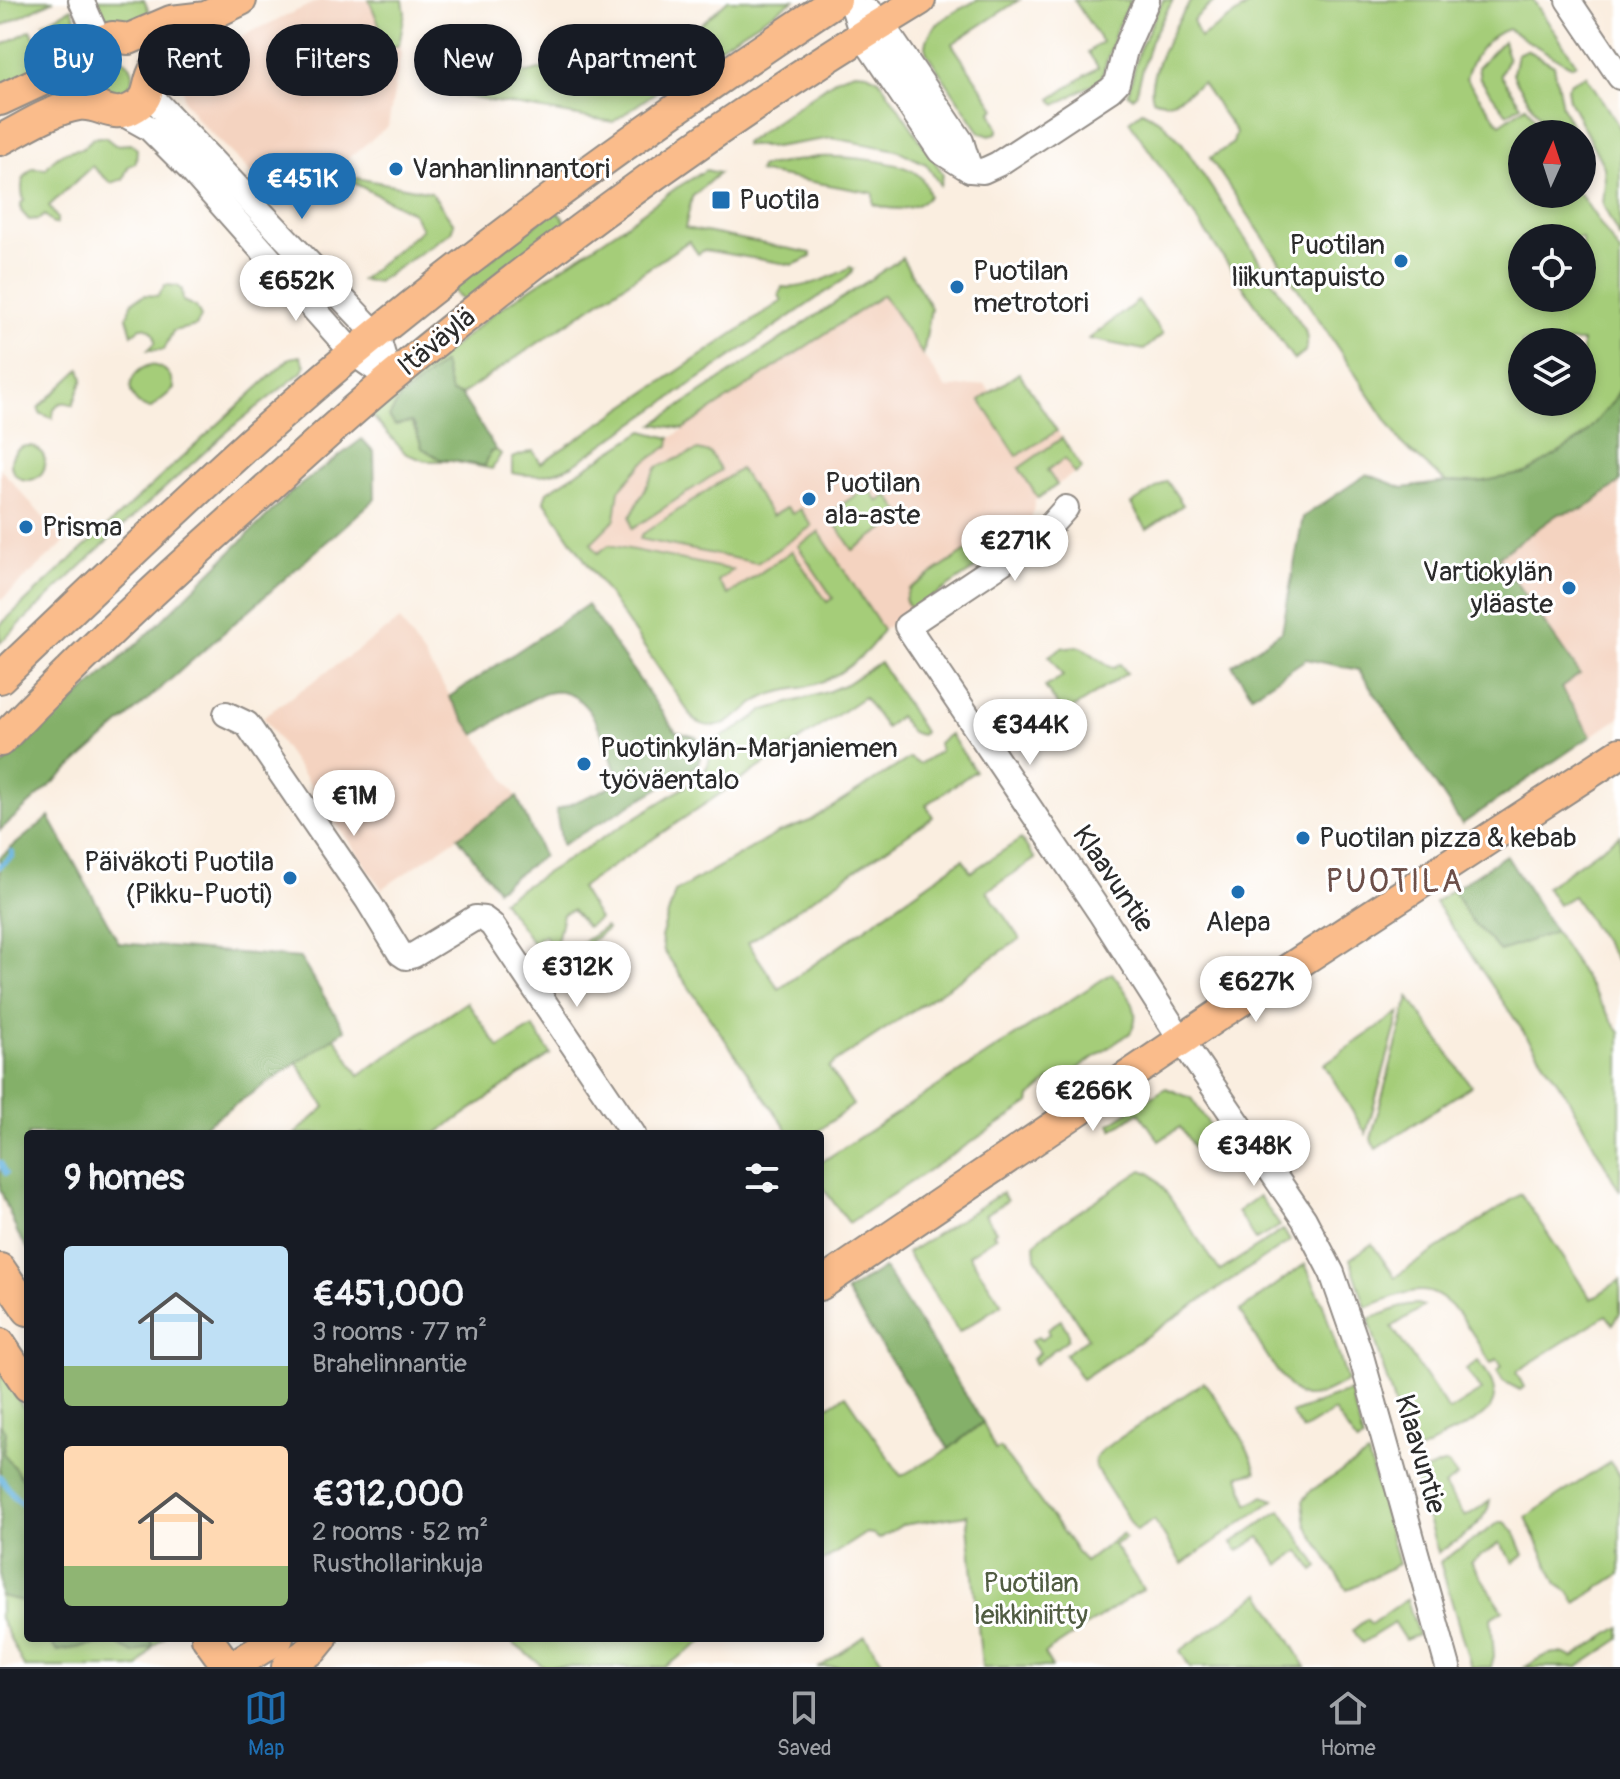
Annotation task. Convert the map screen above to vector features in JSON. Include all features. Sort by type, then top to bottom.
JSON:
[{"type":"main road","points":[[122,38],[129,39],[171,21],[206,17],[241,0]]},
{"type":"main road","name":"Itäväylä","points":[[0,678],[147,538],[353,353],[492,241],[699,92],[836,0]]},
{"type":"main road","name":"Itäväylä","points":[[0,741],[187,560],[390,379],[625,198],[872,29],[920,0]]},
{"type":"main road","points":[[201,24],[206,17]]},
{"type":"main road","points":[[0,100],[24,88]]},
{"type":"main road","points":[[0,140],[62,109],[90,104],[110,113],[122,113],[142,102],[145,96]]},
{"type":"main road","points":[[824,1282],[1182,1041],[1620,753]]},
{"type":"main road","points":[[0,1269],[24,1304]]},
{"type":"main road","points":[[0,1344],[24,1380]]},
{"type":"main road","points":[[210,1642],[230,1667],[274,1651],[313,1649],[319,1642]]},
{"type":"street","points":[[81,0],[92,24]]},
{"type":"street","points":[[854,0],[940,151],[970,170],[983,171],[1117,83],[1125,50],[1147,0]]},
{"type":"street","points":[[1568,0],[1620,77]]},
{"type":"street","points":[[129,39],[138,46]]},
{"type":"street","points":[[84,96],[90,104]]},
{"type":"street","points":[[162,96],[377,335],[390,379]]},
{"type":"street","points":[[122,113],[149,128],[190,169],[353,353],[390,379]]},
{"type":"street","name":"Klaavuntie","points":[[1066,508],[1040,537],[907,626],[1304,1219],[1332,1273],[1357,1345],[1448,1667]]},
{"type":"street","points":[[226,714],[247,724],[367,899],[400,953],[406,957],[414,955],[475,918],[484,919],[492,925],[630,1130]]},
{"type":"shaded area","points":[[320,0],[403,0],[405,13],[398,70],[398,24],[268,24]]},
{"type":"shaded area","points":[[266,25],[266,96],[393,96],[388,126],[298,199],[289,201],[275,197],[197,119],[184,100],[184,96],[250,96],[250,32]]},
{"type":"shaded area","name":"Puotilan ala-aste","points":[[883,295],[946,389],[984,384],[990,391],[1019,373],[1082,468],[1035,500],[1029,532],[883,630],[864,599],[700,701],[567,508]]},
{"type":"shaded area","name":"Prisma","points":[[0,468],[65,542],[0,601]]},
{"type":"shaded area","name":"Vartiokylän yläaste","points":[[1620,482],[1620,718],[1591,736],[1560,688],[1580,673],[1498,557],[1558,514],[1584,509]]},
{"type":"shaded area","points":[[400,620],[517,797],[382,889],[263,717]]},
{"type":"green space","points":[[0,0],[54,0],[0,27]]},
{"type":"green space","points":[[96,0],[144,0],[154,22],[112,24],[98,8]]},
{"type":"green space","points":[[369,0],[403,0],[405,13],[399,45],[398,24],[379,24]]},
{"type":"green space","points":[[728,0],[794,0],[725,43],[725,24],[701,24]]},
{"type":"green space","points":[[977,0],[1019,0],[952,44],[995,108],[991,112],[998,132],[990,136],[977,128],[926,52],[930,33],[936,26]]},
{"type":"green space","points":[[1074,0],[1131,0],[1117,28],[1101,79],[1056,105],[1051,99],[1098,67],[1088,52],[1102,42]]},
{"type":"green space","points":[[1163,0],[1173,0],[1151,40],[1136,94],[1132,97],[1128,94],[1139,50]]},
{"type":"green space","name":"Puotilan liikuntapuisto","points":[[1191,0],[1216,0],[1193,20],[1200,38],[1257,0],[1533,0],[1576,63],[1571,66],[1563,62],[1508,29],[1481,48],[1466,79],[1500,124],[1526,106],[1536,120],[1508,120],[1508,208],[1589,208],[1620,253],[1620,389],[1603,415],[1581,438],[1555,457],[1528,472],[1498,480],[1446,482],[1403,445],[1210,158],[1233,143],[1236,132],[1202,83],[1173,101],[1153,99],[1153,77],[1171,34]]},
{"type":"green space","points":[[72,8],[78,24],[44,24]]},
{"type":"green space","points":[[24,34],[24,75],[0,88],[0,46]]},
{"type":"green space","points":[[1503,41],[1508,58],[1500,75],[1521,105],[1507,114],[1480,79],[1478,67]]},
{"type":"green space","points":[[1526,50],[1554,65],[1562,107],[1569,120],[1542,120],[1516,81],[1513,73],[1517,54]]},
{"type":"green space","points":[[122,59],[132,69],[132,81],[122,91]]},
{"type":"green space","points":[[538,70],[538,96],[650,96],[613,122],[461,96],[522,96],[522,72]]},
{"type":"green space","points":[[855,72],[879,79],[943,174],[940,185],[926,164],[897,150],[832,138],[774,147],[745,145],[839,77]]},
{"type":"green space","points":[[1586,75],[1620,128],[1620,239],[1603,205],[1604,167],[1596,152],[1596,120],[1579,120],[1569,100],[1567,88],[1571,82]]},
{"type":"green space","points":[[1142,111],[1161,121],[1182,143],[1305,330],[1307,348],[1299,357],[1294,360],[1129,121]]},
{"type":"green space","points":[[105,137],[115,145],[131,144],[137,149],[136,162],[128,167],[123,179],[111,183],[92,166],[49,206],[57,218],[57,224],[45,215],[29,220],[21,211],[26,175],[33,168],[46,169],[61,154],[82,149],[93,138]]},
{"type":"green space","points":[[817,157],[869,160],[909,169],[922,178],[929,196],[917,205],[902,209],[888,208],[873,204],[873,193],[758,172],[760,167]]},
{"type":"green space","points":[[706,170],[719,173],[692,197],[685,228],[811,253],[811,257],[793,265],[704,250],[698,254],[689,241],[461,395],[451,393],[443,364],[395,425],[410,422],[426,448],[444,457],[465,458],[496,450],[501,454],[492,469],[451,461],[426,461],[406,454],[371,415],[495,312]]},
{"type":"green space","points":[[356,178],[431,192],[454,224],[451,232],[377,282],[361,280],[422,229],[413,213],[352,182]]},
{"type":"green space","points":[[555,209],[568,224],[465,302],[452,289]]},
{"type":"green space","points":[[902,258],[931,308],[923,355],[883,295],[683,429],[654,424]]},
{"type":"green space","points":[[850,267],[854,269],[845,279],[573,465],[543,475],[512,473],[512,458],[533,451],[541,463],[782,301],[779,295],[782,287],[808,285]]},
{"type":"green space","points":[[165,285],[178,286],[182,290],[183,301],[196,307],[201,317],[196,326],[173,331],[164,350],[148,350],[155,343],[150,329],[141,327],[132,334],[127,317],[133,301],[145,295],[158,296]]},
{"type":"green space","points":[[1138,301],[1163,334],[1144,350],[1089,339]]},
{"type":"green space","points":[[300,356],[305,365],[302,372],[237,423],[0,643],[0,625],[290,358]]},
{"type":"green space","points":[[443,363],[451,393],[461,395],[496,450],[490,452],[485,466],[440,459],[422,448],[411,422],[395,425],[389,417],[400,398]]},
{"type":"green space","points":[[151,365],[167,372],[174,389],[150,409],[135,400],[131,387],[136,374]]},
{"type":"green space","points":[[80,369],[83,379],[73,405],[58,404],[53,418],[41,414],[38,408]]},
{"type":"green space","points":[[1019,373],[1057,431],[1017,456],[980,400]]},
{"type":"green space","points":[[1620,389],[1620,482],[1584,509],[1558,514],[1498,557],[1580,674],[1561,688],[1591,736],[1462,824],[1359,670],[1306,659],[1252,695],[1232,665],[1282,631],[1303,517],[1367,474],[1403,488],[1446,482],[1479,482],[1526,473],[1581,439],[1613,402]]},
{"type":"green space","points":[[643,431],[670,438],[669,446],[643,463],[619,490],[615,519],[591,543],[598,553],[609,545],[733,570],[718,581],[728,595],[792,551],[827,602],[833,598],[798,546],[819,532],[883,630],[868,649],[850,666],[828,679],[768,696],[723,725],[705,725],[694,720],[544,500],[547,492]]},
{"type":"green space","points":[[1062,438],[1082,468],[1075,474],[1065,459],[1047,470],[1057,485],[1038,498],[1019,468]]},
{"type":"green space","points":[[362,439],[374,452],[375,499],[0,830],[0,768],[150,632],[291,492]]},
{"type":"green space","points":[[28,446],[40,451],[45,463],[40,475],[28,480],[16,475],[11,463],[16,451]]},
{"type":"green space","points":[[698,450],[710,453],[721,470],[632,529],[630,517],[657,467]]},
{"type":"green space","points":[[740,469],[772,516],[787,507],[793,514],[800,509],[812,526],[757,563],[640,539],[641,535]]},
{"type":"green space","points":[[1167,481],[1183,505],[1147,529],[1131,504]]},
{"type":"green space","points":[[866,488],[878,502],[888,495],[903,516],[853,550],[828,514]]},
{"type":"green space","points":[[1006,525],[1014,530],[1015,542],[911,611],[905,599],[909,589]]},
{"type":"green space","points":[[587,605],[676,732],[696,737],[701,744],[700,759],[695,767],[562,845],[556,810],[620,783],[602,734],[584,704],[571,695],[557,692],[539,696],[475,735],[449,697]]},
{"type":"green space","points":[[1077,646],[1104,664],[1114,668],[1120,664],[1127,673],[1064,714],[1045,687],[1063,676],[1049,656],[1061,648]]},
{"type":"green space","points":[[880,662],[924,732],[921,735],[911,732],[899,716],[886,728],[864,697],[580,888],[599,919],[587,927],[572,910],[563,914],[555,951],[544,935],[533,943],[502,900],[701,777],[717,739],[765,710],[827,692]]},
{"type":"green space","points":[[950,734],[975,771],[926,805],[933,817],[748,943],[779,989],[963,859],[971,872],[1021,839],[1035,859],[987,891],[1020,939],[834,1063],[829,1068],[853,1105],[819,1130],[787,1130],[664,951],[661,937],[675,892],[778,833],[810,821],[910,758],[919,764],[940,751],[938,743]]},
{"type":"green space","points":[[517,797],[543,856],[497,889],[458,837]]},
{"type":"green space","points":[[49,817],[119,943],[300,958],[345,1030],[198,1130],[24,1130],[24,1243],[0,1189],[0,857]]},
{"type":"green space","points":[[1620,835],[1620,966],[1573,896],[1558,905],[1546,887]]},
{"type":"green space","points":[[1506,855],[1555,932],[1500,951],[1469,918],[1453,890]]},
{"type":"green space","points":[[1453,890],[1469,918],[1500,950],[1555,932],[1620,1033],[1620,1192],[1566,1094],[1435,902]]},
{"type":"green space","points":[[605,927],[607,929],[590,942],[605,964],[589,975],[573,949]]},
{"type":"green space","points":[[1112,973],[1132,1001],[1135,1016],[1130,1033],[1065,1077],[1050,1080],[1030,1097],[1029,1104],[849,1223],[824,1189],[824,1160]]},
{"type":"green space","points":[[1409,997],[1471,1086],[1376,1149],[1371,1139]]},
{"type":"green space","points":[[467,1002],[499,1048],[533,1027],[551,1054],[442,1130],[299,1130],[325,1107],[297,1063],[335,1037],[359,1075]]},
{"type":"green space","points":[[1400,1012],[1366,1134],[1324,1064]]},
{"type":"green space","points":[[1166,1088],[1191,1098],[1220,1140],[1199,1155],[1180,1127],[1159,1141],[1139,1112],[1113,1129],[1110,1124]]},
{"type":"green space","points":[[1142,1170],[1158,1181],[1220,1271],[1283,1230],[1290,1241],[1082,1379],[1065,1354],[1088,1338],[1036,1257],[1035,1244],[1042,1236]]},
{"type":"green space","points":[[1002,1193],[1007,1201],[985,1215],[996,1231],[993,1234],[996,1237],[969,1255],[1002,1304],[959,1332],[907,1253]]},
{"type":"green space","points":[[1521,1194],[1591,1299],[1620,1280],[1620,1313],[1613,1324],[1606,1315],[1516,1372],[1524,1387],[1520,1390],[1503,1381],[1497,1371],[1502,1366],[1497,1359],[1491,1363],[1461,1318],[1442,1298],[1419,1291],[1392,1297],[1366,1308],[1350,1259],[1372,1244],[1395,1277]]},
{"type":"green space","points":[[1259,1196],[1280,1226],[1256,1240],[1237,1212]]},
{"type":"green space","points":[[1305,1264],[1323,1304],[1347,1381],[1310,1397],[1297,1393],[1288,1385],[1240,1311]]},
{"type":"green space","points":[[884,1268],[983,1422],[949,1449],[846,1292]]},
{"type":"green space","points":[[1417,1304],[1424,1306],[1392,1327],[1449,1411],[1481,1391],[1466,1369],[1478,1361],[1489,1376],[1494,1398],[1490,1408],[1473,1423],[1428,1447],[1413,1450],[1407,1448],[1369,1319]]},
{"type":"green space","points":[[1061,1320],[1068,1332],[1068,1339],[1035,1364],[1032,1359],[1039,1353],[1031,1341],[1038,1337],[1041,1340],[1049,1334],[1047,1329]]},
{"type":"green space","points":[[0,1370],[24,1409],[24,1481],[3,1453],[6,1433],[0,1424]]},
{"type":"green space","points":[[1204,1382],[1234,1425],[1252,1459],[1256,1472],[1239,1476],[1248,1504],[1264,1496],[1274,1500],[1182,1564],[1154,1520],[1136,1531],[1096,1469],[1095,1461],[1102,1450]]},
{"type":"green space","points":[[1350,1391],[1363,1440],[1357,1443],[1334,1411],[1303,1430],[1291,1413]]},
{"type":"green space","name":"Puotilan leikkiniitty","points":[[846,1395],[901,1476],[949,1449],[983,1422],[995,1450],[1000,1448],[1085,1562],[1122,1534],[1125,1538],[1114,1545],[1143,1589],[1044,1654],[1052,1667],[982,1667],[967,1515],[902,1525],[879,1539],[866,1533],[824,1560],[824,1409]]},
{"type":"green space","points":[[0,1424],[6,1432],[3,1453],[24,1481],[24,1601],[0,1596]]},
{"type":"green space","points":[[1368,1455],[1398,1564],[1347,1590],[1306,1525],[1303,1501],[1312,1490]]},
{"type":"green space","points":[[1610,1462],[1620,1476],[1620,1574],[1576,1603],[1569,1592],[1557,1584],[1526,1517]]},
{"type":"green space","points":[[1448,1464],[1457,1477],[1444,1486],[1465,1517],[1490,1501],[1477,1525],[1438,1553],[1415,1475]]},
{"type":"green space","points":[[1281,1510],[1319,1567],[1314,1571],[1300,1551],[1279,1565],[1260,1537],[1238,1551],[1232,1543]]},
{"type":"green space","points":[[1500,1522],[1505,1522],[1514,1531],[1524,1555],[1514,1563],[1500,1543],[1471,1562],[1503,1610],[1491,1618],[1494,1656],[1491,1667],[1471,1667],[1440,1562]]},
{"type":"green space","points":[[1261,1593],[1306,1667],[1190,1667],[1180,1651]]},
{"type":"green space","points":[[0,1596],[24,1601],[24,1642],[51,1642],[57,1651],[114,1642],[153,1646],[139,1667],[24,1667],[0,1618]]},
{"type":"green space","points":[[1407,1599],[1418,1635],[1405,1640],[1394,1623],[1362,1643],[1353,1630],[1367,1619],[1371,1624]]},
{"type":"green space","points":[[1620,1627],[1620,1639],[1578,1667],[1525,1667],[1555,1653],[1573,1658]]},
{"type":"green space","points":[[865,1636],[886,1667],[820,1667]]},
{"type":"green space","points":[[51,1642],[114,1642],[56,1651]]},
{"type":"green space","points":[[114,1642],[152,1642],[153,1646],[133,1653]]},
{"type":"green space","points":[[511,1642],[702,1642],[665,1667],[544,1667]]},
{"type":"waterway","points":[[0,866],[12,856],[12,852]]},
{"type":"waterway","points":[[0,1163],[6,1173]]},
{"type":"waterway","points":[[0,1477],[24,1505]]},
{"type":"place","name":"Vanhanlinnantori","points":[[396,169]]},
{"type":"place","name":"Puotila","points":[[721,200]]},
{"type":"place","name":"Puotilan liikuntapuisto","points":[[1401,261]]},
{"type":"place","name":"Puotilan metrotori","points":[[957,287]]},
{"type":"place","name":"Puotilan ala-aste","points":[[809,499]]},
{"type":"place","name":"Prisma","points":[[26,527]]},
{"type":"place","name":"Vartiokylän yläaste","points":[[1569,588]]},
{"type":"place","name":"Puotinkylän-Marjaniemen työväentalo","points":[[584,764]]},
{"type":"place","name":"Puotilan pizza & kebab","points":[[1303,838]]},
{"type":"place","name":"Päiväkoti Puotila (Pikku-Puoti)","points":[[290,878]]},
{"type":"place","name":"Alepa","points":[[1238,892]]},
{"type":"district","name":"PUOTILA","points":[[1395,882]]}]
